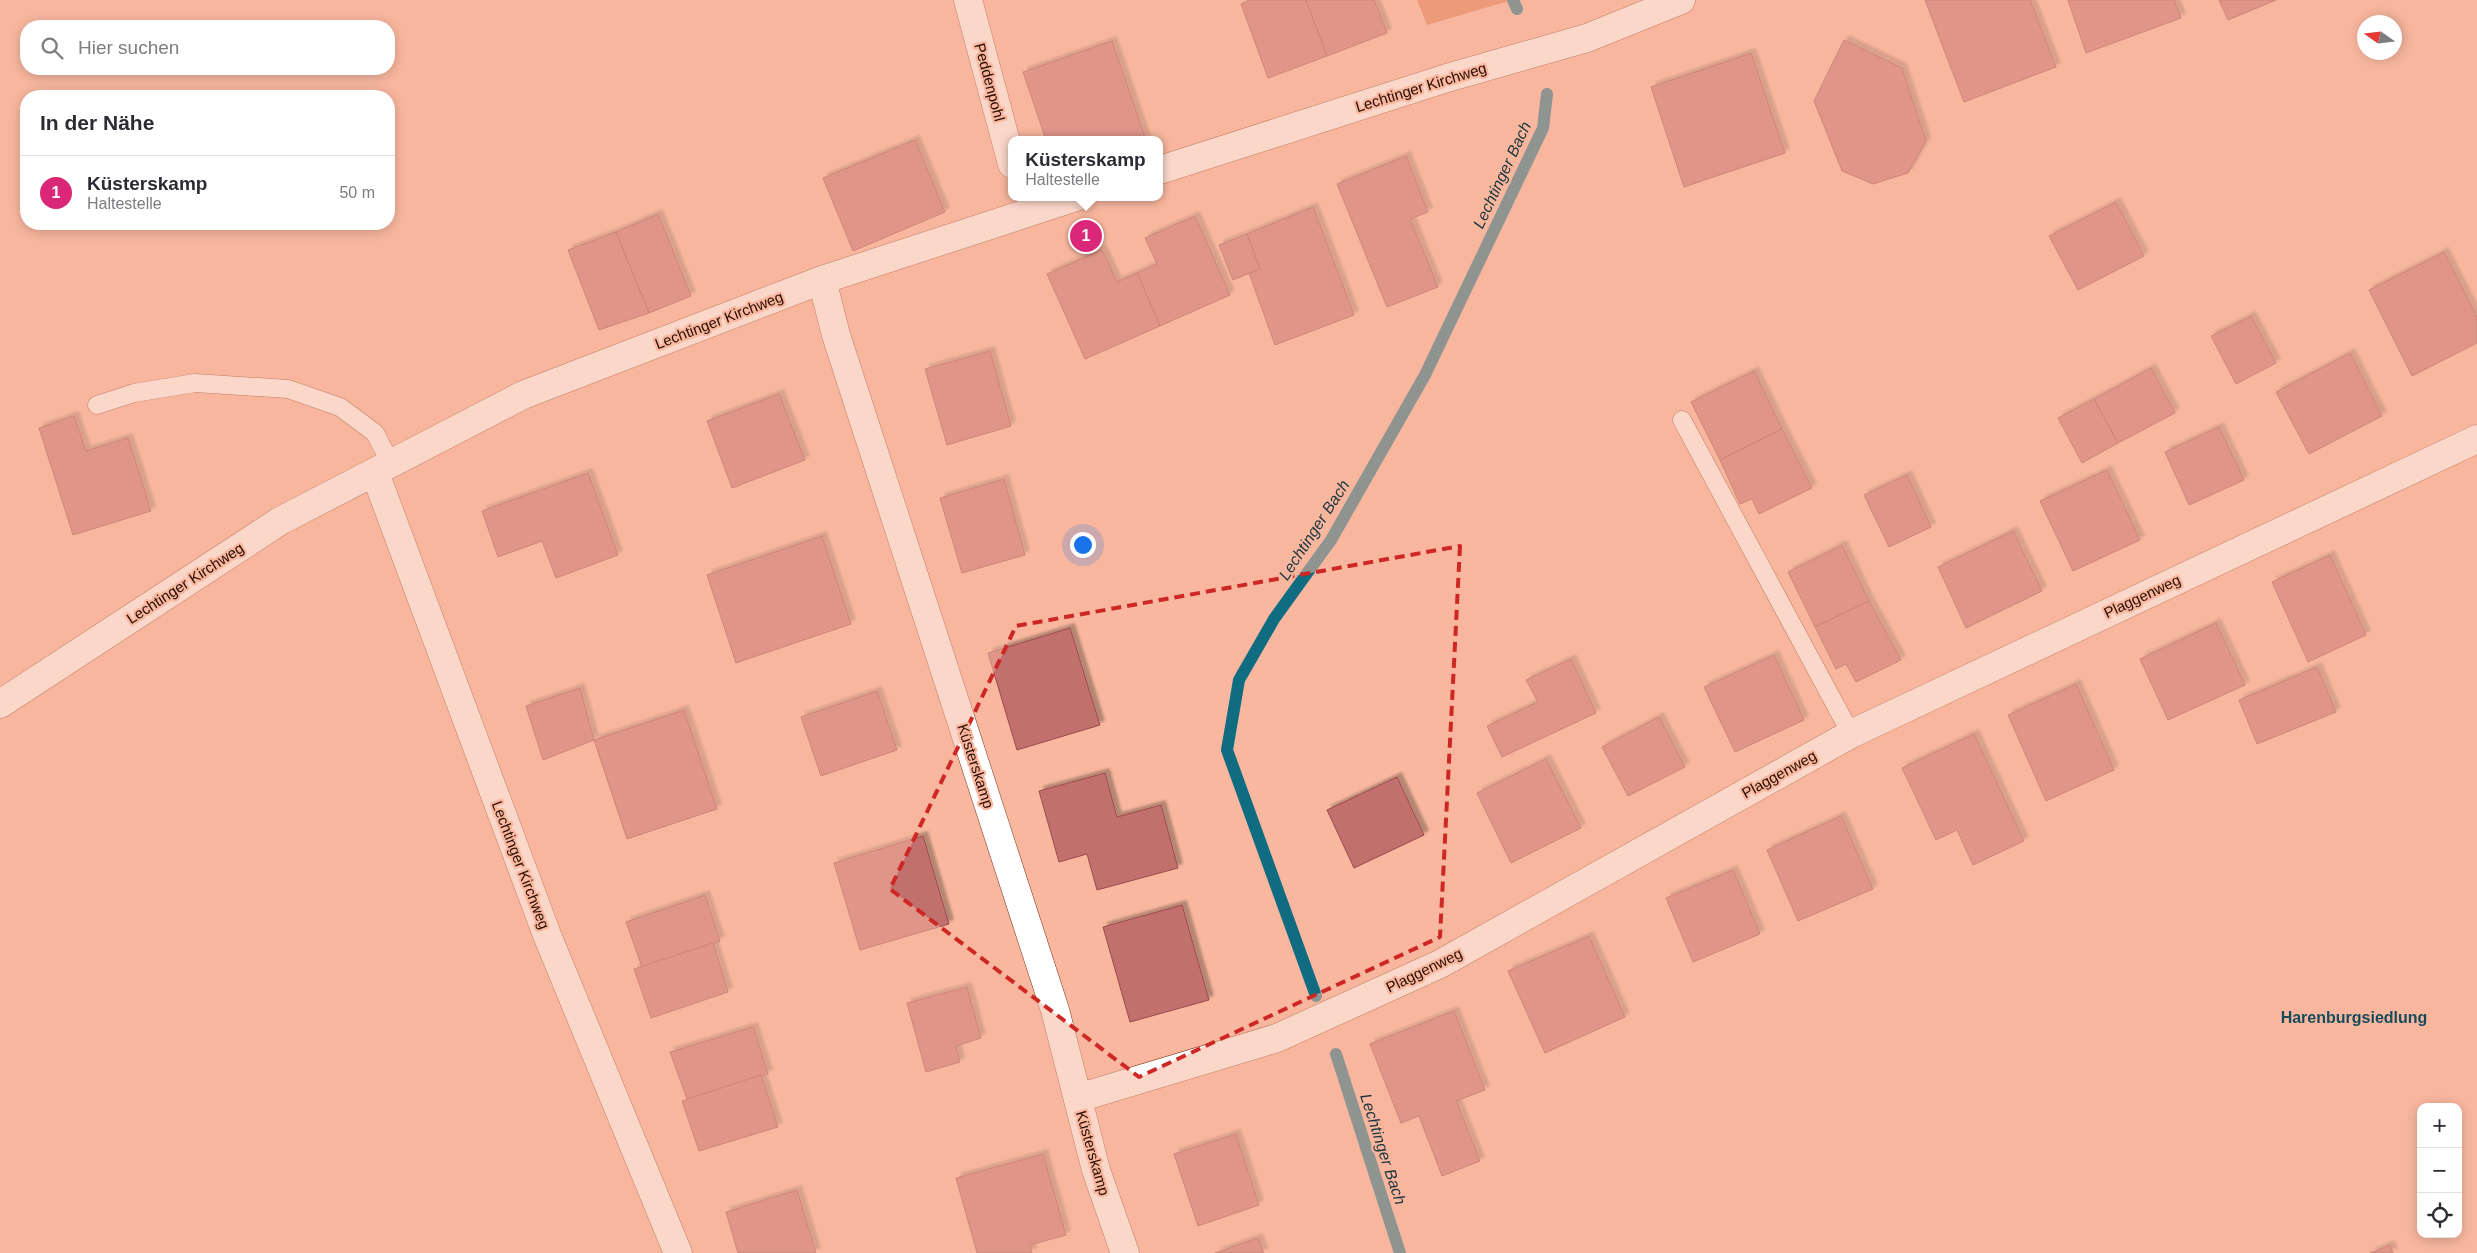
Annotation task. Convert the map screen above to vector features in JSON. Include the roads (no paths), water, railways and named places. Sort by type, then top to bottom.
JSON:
[{"type":"street","name":"Peddenpohl","points":[[968,0],[1008,149]]},
{"type":"street","name":"Lechtinger Kirchweg","points":[[1163,169],[1447,78],[1586,38],[1680,0]]},
{"type":"street","name":"Lechtinger Kirchweg","points":[[0,704],[280,521],[523,395],[822,280],[1024,206],[1053,201]]},
{"type":"street","name":"Küsterskamp","points":[[822,280],[839,344],[1054,1010],[1096,1170],[1125,1253]]},
{"type":"street","name":"Plaggenweg","points":[[1078,1098],[1277,1038],[1440,964],[1851,734],[2477,439]]},
{"type":"street","name":"Lechtinger Kirchweg","points":[[383,468],[547,935],[678,1253]]},
{"type":"lane","points":[[97,405],[134,394],[195,383],[288,389],[340,407],[375,433],[383,468]]},
{"type":"lane","points":[[1682,420],[1851,734]]},
{"type":"waterway","name":"Lechtinger Bach","points":[[1513,0],[1517,9]]},
{"type":"waterway","name":"Lechtinger Bach","points":[[1316,996],[1227,750],[1239,680],[1274,619],[1331,540],[1425,375],[1543,128],[1547,94]]},
{"type":"waterway","name":"Lechtinger Bach","points":[[1336,1054],[1400,1253]]},
{"type":"place","name":"Küsterskamp","points":[[1086,236]]},
{"type":"district","name":"Harenburgsiedlung","points":[[2354,1017]]}]
